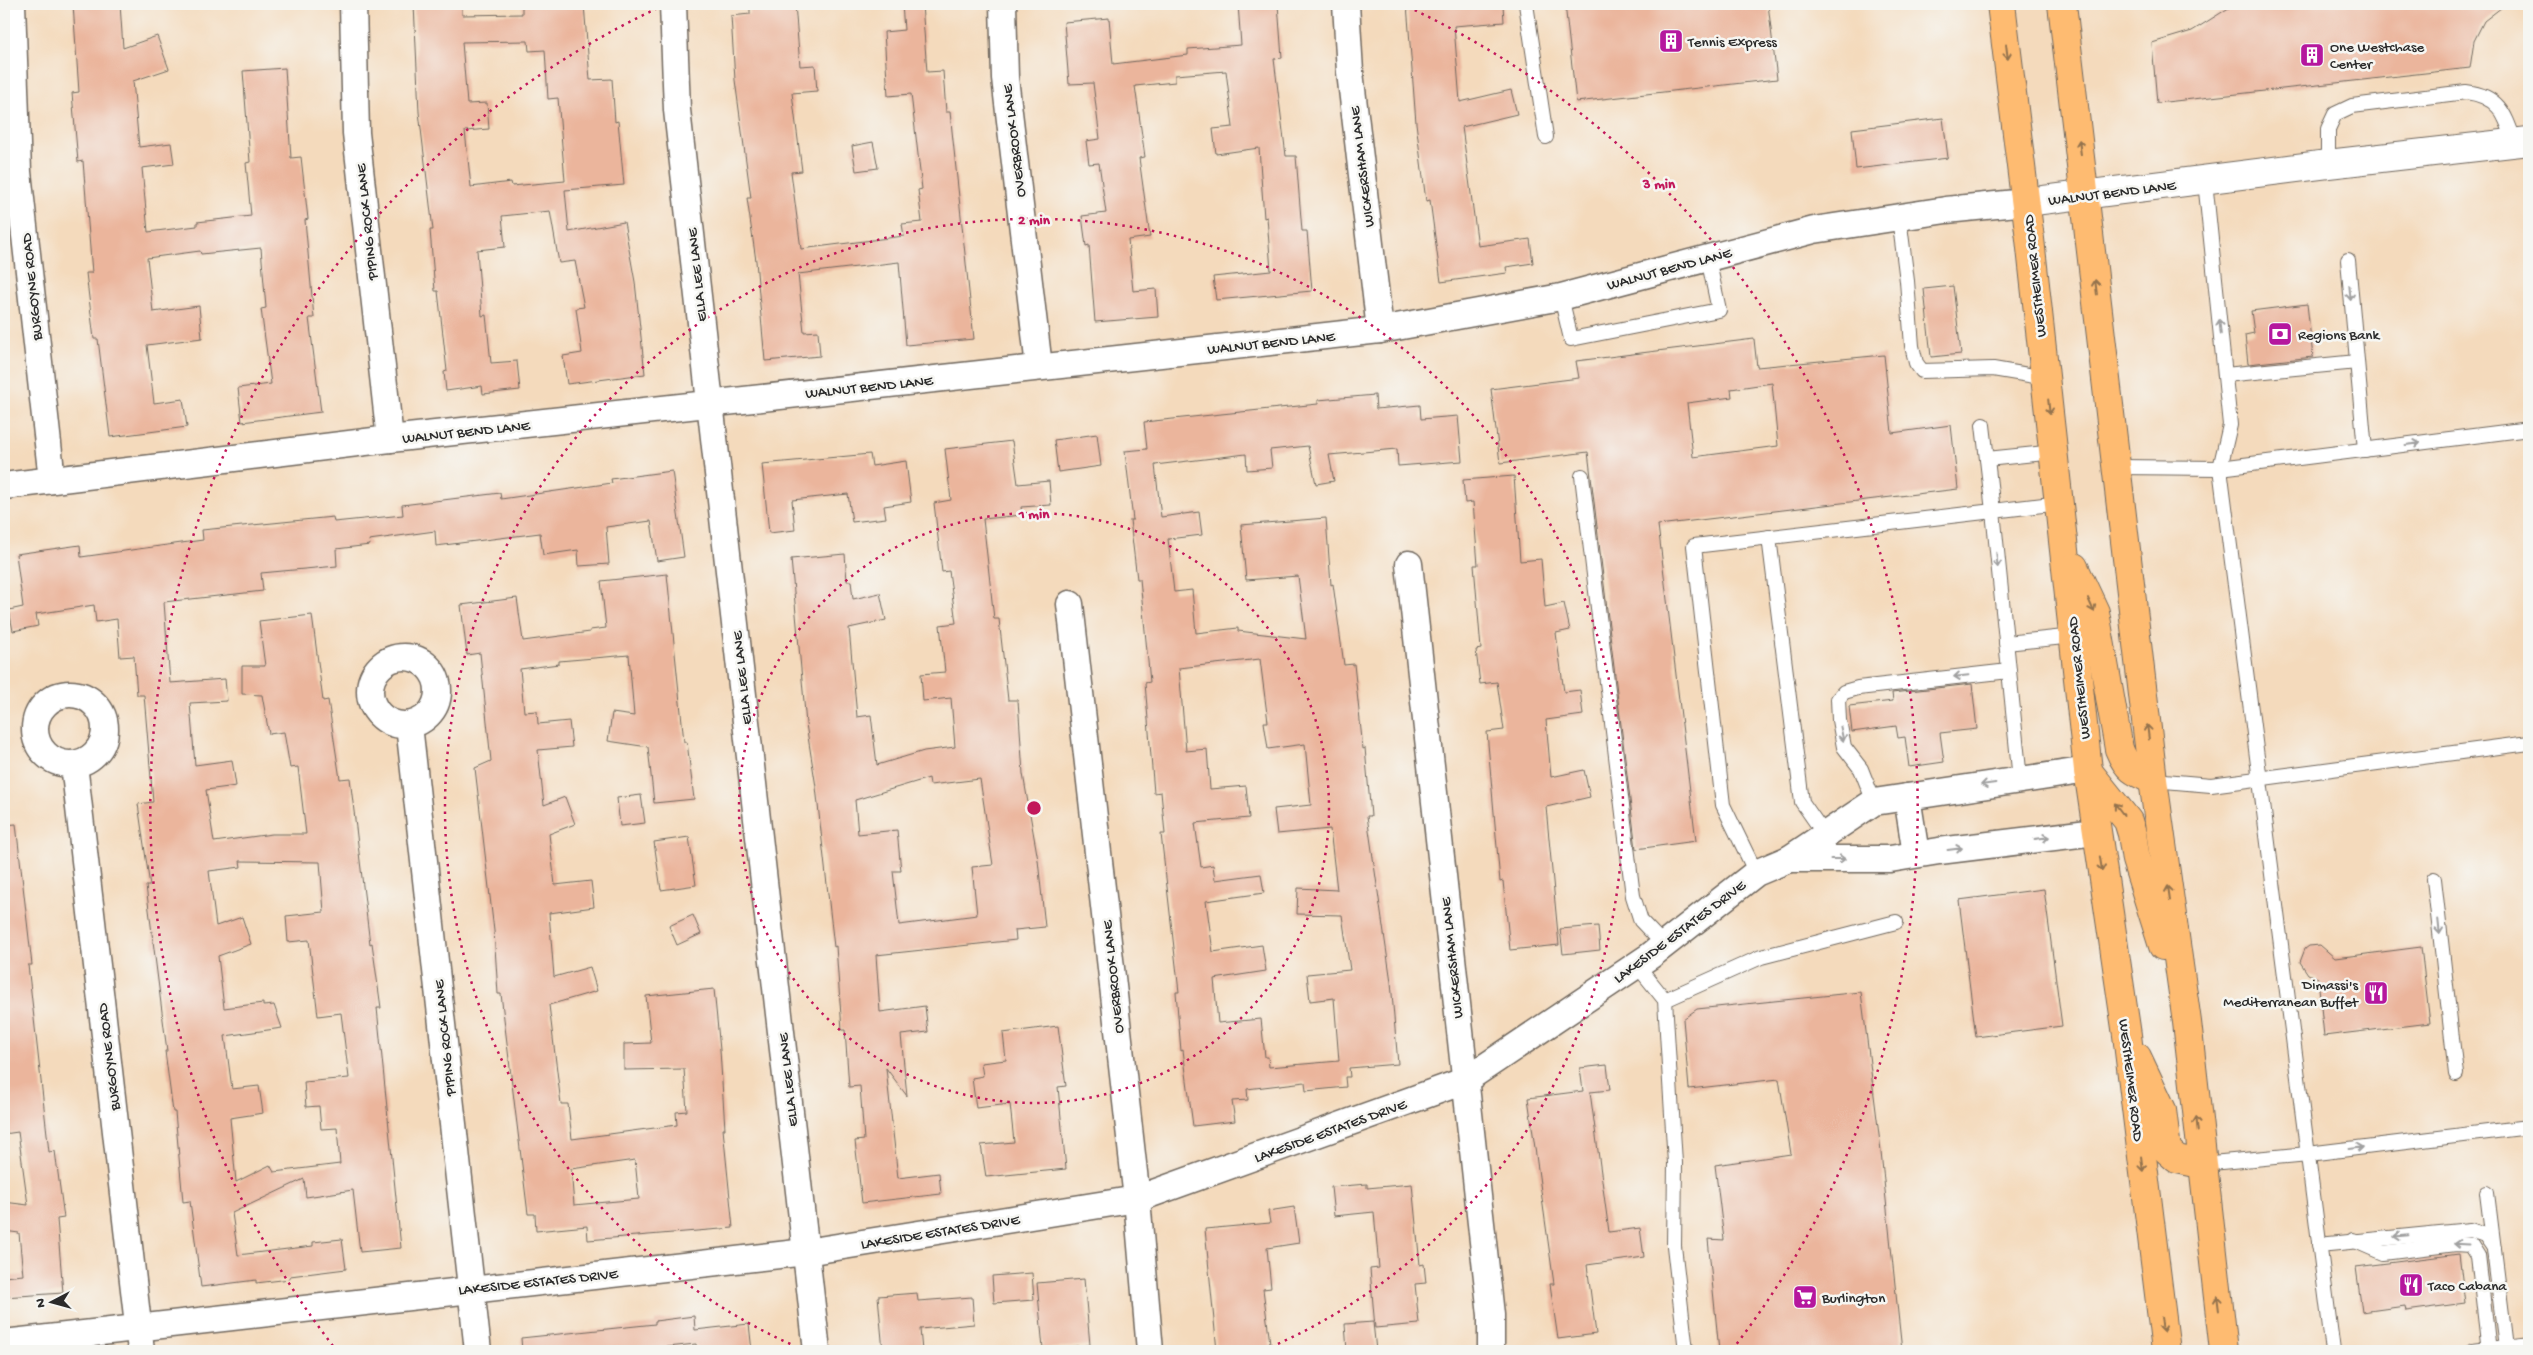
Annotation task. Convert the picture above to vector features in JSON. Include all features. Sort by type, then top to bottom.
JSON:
[{"type":"main road","name":"WESTHEIMER ROAD","points":[[2001,4],[2046,378],[2088,770],[2127,1035],[2166,1351]]},
{"type":"main road","points":[[2062,4],[2086,195],[2153,780],[2187,1022],[2201,1164],[2224,1351]]},
{"type":"main road","points":[[2064,545],[2095,612],[2119,749],[2124,764],[2133,771],[2153,780]]},
{"type":"main road","points":[[2088,770],[2128,822],[2136,860],[2187,1022]]},
{"type":"main road","points":[[2127,1035],[2162,1110],[2167,1150],[2177,1159],[2201,1164]]},
{"type":"street","name":"BURGOYNE ROAD","points":[[12,4],[18,172],[52,480]]},
{"type":"street","name":"PIPING ROCK LANE","points":[[353,4],[356,133],[390,440]]},
{"type":"street","name":"ELLA LEE LANE","points":[[673,4],[677,110],[817,1351]]},
{"type":"street","name":"OVERBROOK LANE","points":[[1003,4],[1005,78],[1039,366]]},
{"type":"street","name":"WICKERSHAM LANE","points":[[1346,4],[1350,72],[1380,330]]},
{"type":"street","name":"WALNUT BEND LANE","points":[[4,486],[710,403],[1380,330],[1561,297],[1814,230],[2328,164],[2522,142]]},
{"type":"street","name":"WICKERSHAM LANE","points":[[1409,564],[1490,1315],[1491,1351]]},
{"type":"street","name":"OVERBROOK LANE","points":[[1070,604],[1137,1199],[1150,1351]]},
{"type":"street","name":"PIPING ROCK LANE","points":[[409,725],[473,1288],[478,1351]]},
{"type":"street","name":"BURGOYNE ROAD","points":[[74,764],[140,1340]]},
{"type":"street","name":"LAKESIDE ESTATES DRIVE","points":[[4,1343],[140,1340],[473,1288],[806,1252],[1137,1199],[1464,1081],[1664,945],[1756,874],[1789,859],[1874,802],[2088,770]]},
{"type":"street","points":[[1908,797],[1916,854]]},
{"type":"street","name":"LAKESIDE ESTATES DRIVE","points":[[1789,859],[1890,859],[1916,854],[2096,832]]},
{"type":"lane","points":[[1526,4],[1546,137]]},
{"type":"lane","points":[[2328,164],[2328,129],[2336,114],[2352,106],[2466,92],[2479,93],[2497,105],[2505,114],[2522,142]]},
{"type":"lane","points":[[2205,181],[2230,425],[2220,468],[2333,1351]]},
{"type":"lane","points":[[1899,218],[1906,272],[1912,346],[1916,363],[1922,371],[1973,368],[2046,378]]},
{"type":"lane","points":[[1561,297],[1571,339],[1719,310],[1708,258]]},
{"type":"lane","points":[[2348,260],[2365,450]]},
{"type":"lane","points":[[2225,375],[2357,362]]},
{"type":"lane","points":[[1983,425],[2020,780]]},
{"type":"lane","points":[[2117,467],[2220,468],[2529,429]]},
{"type":"lane","points":[[1987,459],[2054,452]]},
{"type":"lane","points":[[1582,476],[1633,896],[1641,921],[1664,945]]},
{"type":"lane","points":[[1756,874],[1723,805],[1694,546],[2060,503]]},
{"type":"lane","points":[[1769,537],[1802,802],[1824,836]]},
{"type":"lane","points":[[2006,643],[2074,636]]},
{"type":"lane","points":[[1874,802],[1862,769],[1844,747],[1839,720],[1838,699],[1844,692],[1858,688],[2009,671]]},
{"type":"lane","points":[[2153,780],[2211,785],[2529,744]]},
{"type":"lane","points":[[2434,879],[2456,1074]]},
{"type":"lane","points":[[1665,1000],[1761,957],[1896,922]]},
{"type":"lane","points":[[1636,964],[1665,1000],[1675,1163],[1674,1246],[1686,1351]]},
{"type":"lane","points":[[2201,1164],[2308,1154],[2529,1127]]},
{"type":"lane","points":[[2487,1193],[2505,1349]]},
{"type":"lane","points":[[2319,1245],[2353,1240],[2470,1230],[2485,1236],[2494,1248]]},
{"type":"lane","points":[[2353,1240],[2383,1253],[2456,1244],[2471,1245],[2478,1256],[2488,1350]]},
{"type":"lane","points":[[2473,1351],[2505,1349],[2529,1344]]},
{"type":"building","points":[[73,4],[120,4],[123,48],[157,36],[169,69],[133,81],[139,147],[171,143],[174,164],[142,168],[148,232],[197,226],[197,222],[251,216],[246,163],[250,162],[243,71],[285,68],[291,158],[301,157],[308,219],[305,220],[314,318],[309,318],[321,412],[242,422],[238,388],[271,384],[261,309],[266,308],[261,248],[201,254],[200,251],[147,258],[153,312],[199,306],[202,338],[147,345],[154,403],[183,399],[187,427],[110,437],[98,339],[94,339],[86,273],[92,273],[83,161],[78,162],[72,93],[79,92]]},
{"type":"building","points":[[414,4],[462,4],[462,15],[522,14],[522,4],[584,4],[590,80],[612,79],[615,122],[618,121],[624,185],[565,190],[569,232],[624,222],[635,282],[645,374],[567,384],[563,356],[582,353],[576,308],[584,307],[575,261],[559,263],[550,211],[502,216],[505,247],[477,250],[482,316],[486,315],[491,363],[517,361],[520,390],[483,394],[482,386],[446,391],[444,372],[447,371],[438,291],[435,291],[430,230],[433,230],[419,112]],"holes":[[[528,41],[529,51],[545,50],[548,99],[558,98],[565,181],[512,186],[511,182],[471,187],[465,131],[489,129],[487,103],[467,104],[462,42]]]},
{"type":"building","points":[[750,4],[795,4],[800,66],[815,65],[817,91],[792,93],[802,171],[791,172],[801,249],[904,236],[902,224],[922,222],[918,190],[922,189],[911,94],[888,96],[884,32],[904,30],[902,4],[922,4],[927,72],[943,71],[946,112],[950,112],[974,339],[906,345],[899,262],[798,274],[804,332],[818,331],[820,356],[765,361],[756,261],[747,198],[751,198],[735,80],[731,16],[750,14]]},
{"type":"building","points":[[1238,4],[1278,4],[1282,58],[1274,59],[1286,156],[1296,156],[1302,231],[1307,231],[1312,291],[1216,300],[1213,277],[1271,271],[1267,217],[1264,218],[1259,148],[1216,154],[1213,129],[1233,127],[1226,71],[1175,75],[1175,82],[1135,86],[1145,157],[1139,158],[1150,237],[1128,240],[1133,291],[1156,289],[1158,317],[1095,322],[1089,245],[1086,246],[1082,216],[1106,213],[1099,163],[1089,164],[1086,141],[1100,139],[1093,83],[1069,84],[1064,22],[1109,18],[1113,64],[1188,55],[1188,49],[1241,45]]},
{"type":"building","points":[[1407,4],[1503,4],[1504,22],[1454,26],[1460,102],[1511,90],[1517,114],[1462,127],[1478,246],[1530,239],[1533,263],[1506,267],[1507,273],[1441,282],[1430,200],[1426,201],[1416,123]]},
{"type":"building","name":"Tennis Express","points":[[1565,4],[1768,4],[1777,79],[1576,102]]},
{"type":"building","name":"One Westchase Center","points":[[2235,4],[2506,4],[2484,21],[2474,41],[2470,68],[2157,103],[2152,43],[2192,31]]},
{"type":"building","points":[[1943,118],[1948,158],[1856,169],[1852,129]]},
{"type":"building","points":[[873,142],[878,168],[856,171],[852,146]]},
{"type":"building","points":[[1953,286],[1961,354],[1931,357],[1924,289]]},
{"type":"building","name":"Regions Bank","points":[[2307,304],[2313,357],[2248,364],[2245,335],[2254,333],[2251,311]]},
{"type":"building","points":[[1754,339],[1757,367],[1884,355],[1892,433],[1951,425],[1958,489],[1658,525],[1696,841],[1636,849],[1588,452],[1500,463],[1491,389],[1579,378],[1576,361]],"holes":[[[1772,383],[1778,446],[1693,457],[1687,403],[1732,397],[1731,389]]]},
{"type":"building","points":[[1375,395],[1376,409],[1420,405],[1421,419],[1458,416],[1462,461],[1398,466],[1397,449],[1329,455],[1334,481],[1316,484],[1308,446],[1270,450],[1272,468],[1247,470],[1246,454],[1155,465],[1161,517],[1199,512],[1202,535],[1168,539],[1174,592],[1192,590],[1196,633],[1238,628],[1238,631],[1306,639],[1298,576],[1246,580],[1241,525],[1326,518],[1331,585],[1333,584],[1344,665],[1354,664],[1363,749],[1365,748],[1371,816],[1367,816],[1391,982],[1398,1064],[1349,1068],[1350,1077],[1345,1077],[1346,1087],[1306,1091],[1305,1082],[1247,1089],[1248,1100],[1232,1101],[1235,1121],[1193,1126],[1183,1050],[1181,1051],[1176,992],[1179,992],[1161,834],[1165,834],[1161,792],[1154,793],[1145,683],[1150,682],[1140,579],[1137,579],[1130,520],[1133,520],[1125,451],[1147,449],[1144,422],[1318,404],[1318,400]],"holes":[[[1260,659],[1268,722],[1264,722],[1268,749],[1305,744],[1311,805],[1274,809],[1277,834],[1330,829],[1337,890],[1298,888],[1297,914],[1342,915],[1350,970],[1307,974],[1310,1001],[1334,998],[1339,1061],[1269,1067],[1268,1057],[1265,1057],[1261,1019],[1218,1023],[1214,979],[1266,971],[1262,945],[1213,952],[1206,901],[1264,893],[1261,874],[1215,880],[1213,865],[1201,867],[1195,823],[1249,818],[1246,786],[1210,789],[1207,749],[1186,751],[1179,668]]]},
{"type":"building","points":[[1097,434],[1101,466],[1058,472],[1054,440]]},
{"type":"building","points":[[1012,441],[1018,484],[1049,481],[1051,505],[1021,507],[1022,515],[983,519],[994,619],[999,619],[1008,700],[1018,700],[1023,774],[1038,860],[1045,927],[1015,930],[1016,940],[876,955],[880,1012],[925,1006],[928,1032],[901,1035],[907,1096],[886,1068],[898,1178],[939,1173],[941,1194],[862,1203],[855,1141],[864,1140],[860,1086],[849,1087],[845,1030],[842,1030],[836,946],[834,947],[816,787],[806,724],[791,559],[845,554],[847,581],[851,581],[853,599],[880,593],[886,620],[849,628],[857,717],[871,715],[877,765],[924,751],[955,747],[951,698],[923,701],[921,674],[945,672],[940,625],[956,623],[949,571],[942,572],[934,503],[951,500],[945,449]],"holes":[[[929,778],[930,785],[980,779],[993,865],[972,867],[977,915],[899,925],[893,871],[901,871],[897,830],[858,834],[855,800]]]},
{"type":"building","points":[[870,454],[872,466],[906,461],[911,502],[884,506],[886,518],[852,522],[848,494],[792,500],[795,530],[769,533],[762,464]]},
{"type":"building","points":[[672,471],[684,557],[657,561],[651,521],[606,527],[609,564],[579,566],[578,550],[543,555],[540,533],[436,546],[435,531],[369,540],[370,545],[336,549],[337,566],[261,573],[263,591],[164,602],[170,683],[225,679],[227,701],[190,703],[195,765],[232,760],[236,786],[206,790],[214,842],[272,834],[306,834],[298,767],[290,768],[284,732],[269,734],[262,695],[242,694],[242,666],[265,666],[259,621],[312,615],[323,701],[328,700],[340,779],[350,778],[370,944],[372,943],[381,1008],[377,1008],[401,1248],[360,1252],[353,1190],[306,1197],[304,1179],[232,1213],[238,1255],[313,1246],[313,1242],[342,1239],[346,1269],[290,1276],[290,1279],[256,1283],[256,1280],[201,1287],[190,1201],[183,1202],[175,1112],[173,1112],[165,1051],[167,1051],[146,886],[150,886],[138,804],[153,802],[144,695],[137,695],[134,656],[120,657],[117,619],[96,622],[94,605],[36,614],[38,626],[13,631],[9,610],[23,607],[16,554],[80,545],[81,557],[203,540],[202,530],[333,517],[334,522],[403,515],[402,505],[500,493],[501,499],[612,483],[611,479]],"holes":[[[240,861],[320,862],[324,912],[286,916],[288,942],[309,940],[318,1016],[341,1013],[349,1078],[304,1082],[306,1107],[319,1106],[321,1129],[337,1128],[340,1164],[274,1172],[270,1165],[236,1182],[230,1118],[263,1113],[259,1086],[232,1089],[225,1036],[282,1028],[274,1005],[263,1006],[263,1003],[224,1008],[218,956],[251,944],[242,917],[216,926],[209,871],[241,867]]]},
{"type":"building","points":[[1514,476],[1520,561],[1541,559],[1545,607],[1564,603],[1570,630],[1556,633],[1564,692],[1580,690],[1583,715],[1546,720],[1551,777],[1584,770],[1590,797],[1546,807],[1559,945],[1510,950],[1503,881],[1500,882],[1487,732],[1504,730],[1497,682],[1480,684],[1476,650],[1481,649],[1474,565],[1478,565],[1473,502],[1465,503],[1463,480]]},
{"type":"building","points":[[667,574],[684,742],[687,742],[694,799],[654,803],[648,747],[608,741],[612,713],[634,716],[629,655],[559,661],[559,664],[520,669],[524,712],[537,711],[538,724],[569,721],[572,747],[538,750],[544,805],[565,797],[575,824],[549,834],[555,885],[591,881],[594,907],[549,913],[554,977],[590,967],[597,991],[549,1005],[561,1104],[568,1104],[572,1139],[677,1125],[676,1112],[687,1111],[684,1069],[624,1070],[624,1044],[651,1043],[646,996],[714,989],[720,1050],[725,1129],[723,1129],[733,1228],[588,1240],[587,1226],[536,1231],[535,1214],[528,1214],[501,994],[498,994],[494,931],[475,768],[491,761],[480,653],[467,655],[461,605],[517,598],[523,641],[590,632],[590,630],[606,628],[601,581]],"holes":[[[635,1160],[639,1199],[574,1205],[571,1169]]]},
{"type":"building","points":[[1972,684],[1977,729],[1940,733],[1944,762],[1909,767],[1905,737],[1898,738],[1896,726],[1852,732],[1849,706],[1893,701],[1892,693]]},
{"type":"building","points":[[641,795],[645,823],[620,826],[617,798]]},
{"type":"building","points":[[16,824],[32,965],[28,965],[49,1152],[55,1151],[64,1218],[57,1219],[63,1293],[4,1297],[4,1277],[23,1275],[19,1233],[4,1231],[4,1202],[28,1205],[18,1132],[4,1134],[4,825]]},
{"type":"building","points":[[689,837],[696,885],[661,890],[654,842]]},
{"type":"building","points":[[2044,889],[2062,1026],[1976,1037],[1959,900]]},
{"type":"building","points":[[693,915],[701,934],[677,945],[669,926]]},
{"type":"building","points":[[1598,926],[1600,950],[1563,954],[1560,929]]},
{"type":"building","points":[[2320,945],[2335,958],[2421,947],[2430,1023],[2324,1036],[2318,978],[2308,974],[2300,962],[2305,949],[2309,946]]},
{"type":"building","name":"Burlington","points":[[1861,992],[1880,1143],[1902,1351],[1719,1351],[1708,1239],[1724,1240],[1715,1165],[1791,1154],[1779,1079],[1689,1089],[1683,1019],[1697,1009]]},
{"type":"building","points":[[1058,1026],[1066,1086],[1058,1087],[1066,1169],[986,1177],[981,1145],[1014,1142],[1010,1104],[976,1108],[972,1078],[983,1076],[981,1063],[1006,1060],[1003,1033]]},
{"type":"building","points":[[1607,1065],[1610,1090],[1590,1092],[1609,1232],[1640,1228],[1644,1257],[1587,1265],[1596,1334],[1558,1339],[1550,1284],[1554,1284],[1528,1098],[1583,1091],[1580,1068]]},
{"type":"building","points":[[1367,1184],[1367,1188],[1412,1184],[1420,1265],[1424,1264],[1426,1283],[1415,1284],[1419,1324],[1375,1328],[1370,1269],[1379,1268],[1374,1212],[1334,1216],[1331,1187]]},
{"type":"building","points":[[1294,1207],[1299,1243],[1267,1248],[1271,1288],[1263,1289],[1271,1351],[1217,1351],[1205,1229],[1270,1223],[1268,1211]]},
{"type":"building","name":"Taco Cabana","points":[[2459,1254],[2465,1303],[2406,1311],[2405,1306],[2362,1312],[2356,1267]]},
{"type":"building","points":[[1032,1273],[1034,1300],[994,1303],[992,1276]]},
{"type":"building","points":[[1084,1279],[1090,1345],[1043,1349],[1037,1283]]},
{"type":"building","points":[[917,1293],[918,1301],[972,1297],[974,1324],[920,1329],[922,1351],[883,1351],[878,1296]]},
{"type":"building","points":[[694,1316],[695,1330],[749,1324],[752,1351],[697,1351],[696,1344],[630,1351],[522,1351],[521,1338],[655,1324],[655,1321]]},
{"type":"building","points":[[1373,1322],[1376,1351],[1347,1351],[1345,1324]]},
{"type":"place","name":"Tennis Express","points":[[1671,41]]},
{"type":"place","name":"One Westchase Center","points":[[2312,55]]},
{"type":"place","name":"Regions Bank","points":[[2280,334]]},
{"type":"place","name":"Dimassi's Mediterranean Buffet","points":[[2376,993]]},
{"type":"place","name":"Taco Cabana","points":[[2411,1285]]},
{"type":"place","name":"Burlington","points":[[1805,1297]]}]
